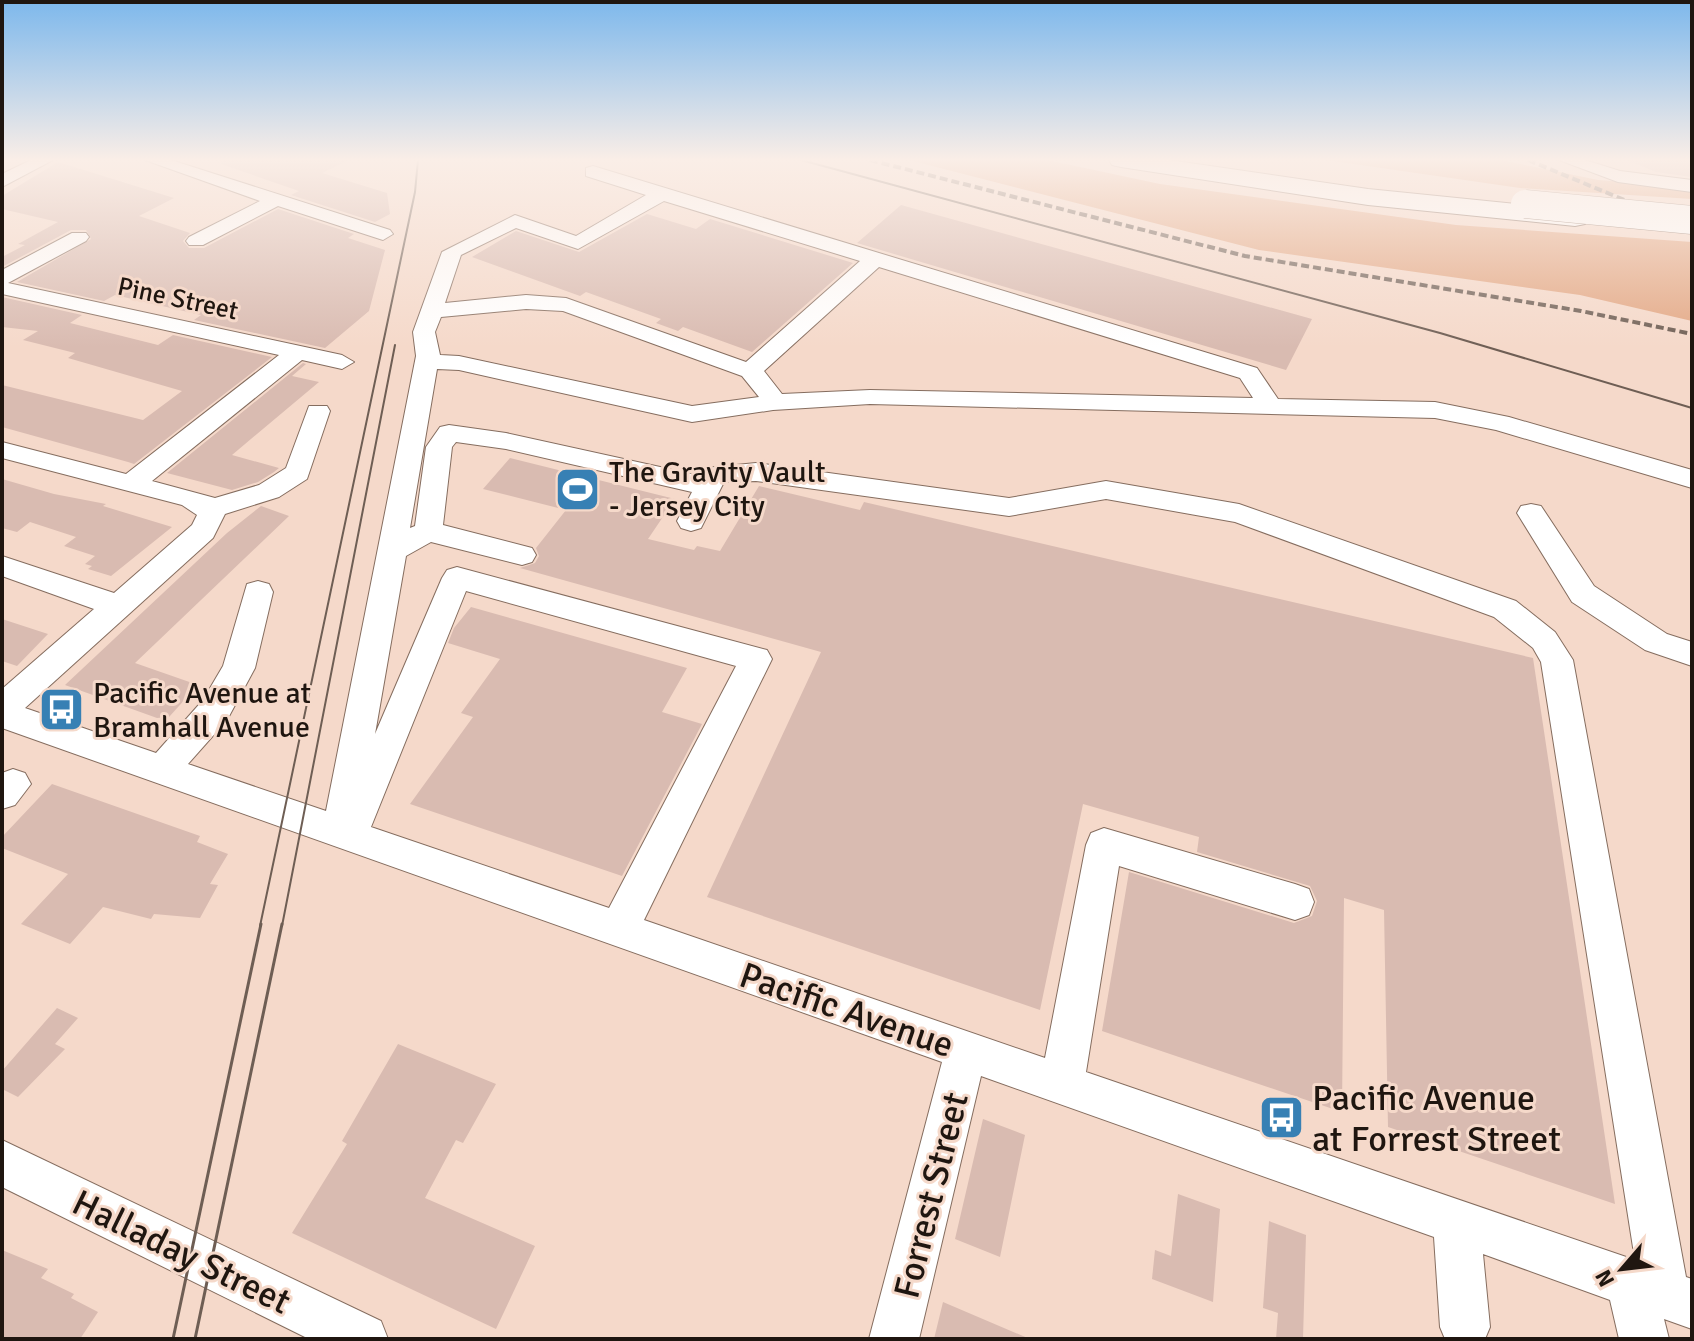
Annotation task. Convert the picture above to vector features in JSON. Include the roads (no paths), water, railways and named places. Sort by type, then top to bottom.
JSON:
[{"type":"highway","points":[[1643,223],[1692,230]]},
{"type":"street","points":[[196,241],[232,223]]},
{"type":"street","points":[[347,223],[383,234]]},
{"type":"street","points":[[345,834],[391,551],[427,362],[424,332],[452,252],[512,223]]},
{"type":"street","points":[[520,223],[578,243],[613,223]]},
{"type":"street","points":[[756,223],[1249,373],[1271,407]]},
{"type":"street","points":[[2,278],[79,237]]},
{"type":"street","points":[[750,371],[875,259]]},
{"type":"street","name":"Pine Street","points":[[2,288],[342,362]]},
{"type":"street","points":[[431,311],[526,302],[566,305],[750,371],[767,387],[773,402]]},
{"type":"street","points":[[130,485],[298,352]]},
{"type":"street","points":[[427,362],[459,363],[692,414],[773,402],[870,397],[1435,410],[1461,414],[1692,479]]},
{"type":"street","points":[[2,450],[198,506],[269,491],[298,473],[318,411]]},
{"type":"street","points":[[428,531],[439,447],[449,433],[506,441],[709,487]]},
{"type":"street","points":[[691,521],[715,474],[756,472],[1009,507],[1106,490],[1239,513],[1480,599],[1525,624],[1544,640],[1557,660],[1663,1294],[1644,1339]]},
{"type":"street","points":[[2,712],[203,531],[198,506]]},
{"type":"street","points":[[1531,513],[1583,594],[1656,642],[1692,654]]},
{"type":"street","points":[[391,551],[428,531],[522,555]]},
{"type":"street","points":[[4,566],[118,606]]},
{"type":"street","points":[[345,834],[457,578],[756,659],[619,929]]},
{"type":"street","points":[[162,770],[215,710],[239,668],[258,592]]},
{"type":"street","name":"Pacific Avenue","points":[[2,712],[1663,1294]]},
{"type":"street","points":[[1062,1084],[1104,845],[1295,902]]},
{"type":"street","name":"Forrest Street","points":[[894,1339],[966,1050]]},
{"type":"street","name":"Halladay Street","points":[[2,1163],[363,1339]]},
{"type":"street","points":[[1456,1221],[1465,1327]]},
{"type":"tram line","points":[[260,926],[409,223]]},
{"type":"tram line","points":[[1032,223],[1440,333],[1692,408]]},
{"type":"tram line","points":[[282,926],[395,345]]},
{"type":"tram line","points":[[173,1339],[261,924]]},
{"type":"tram line","points":[[195,1339],[282,924]]},
{"type":"railway","points":[[1114,223],[1245,256],[1581,311],[1692,334]]},
{"type":"railway","points":[[1679,223],[1692,228]]},
{"type":"place","name":"The Gravity Vault - Jersey City","points":[[578,489]]},
{"type":"place","name":"Pacific Avenue at Bramhall Avenue","points":[[62,710]]},
{"type":"place","name":"Pacific Avenue at Forrest Street","points":[[1281,1118]]}]
